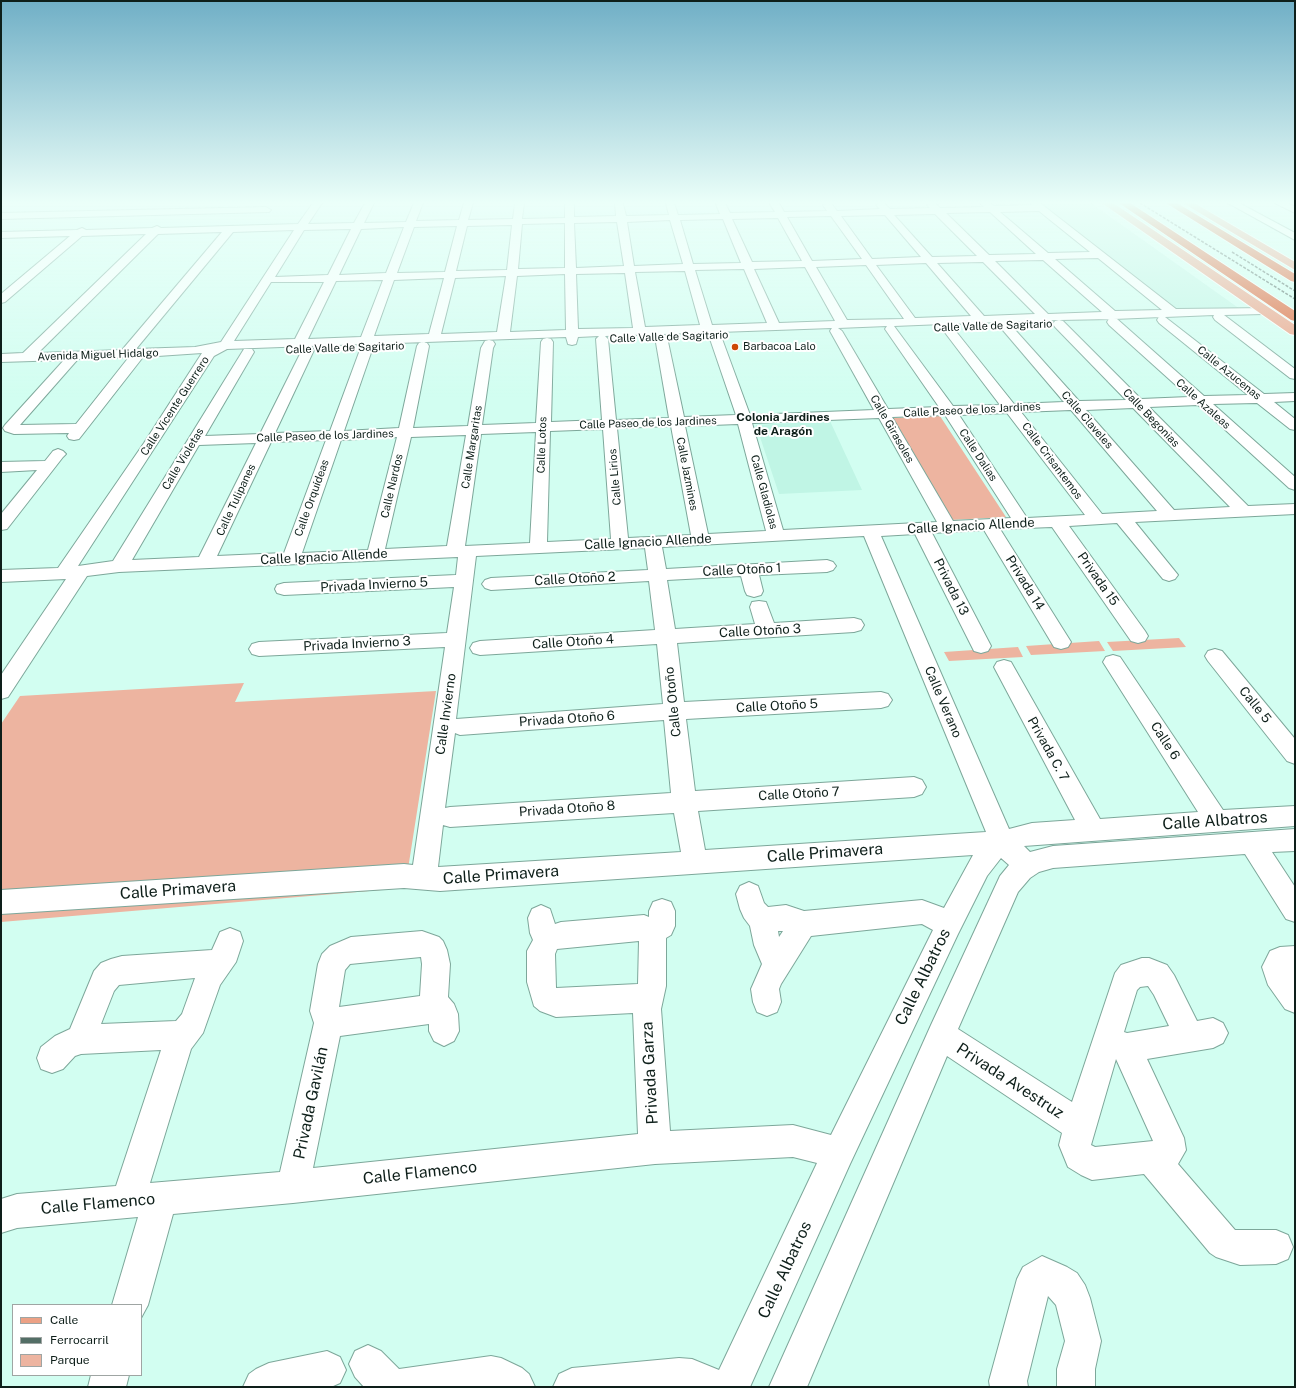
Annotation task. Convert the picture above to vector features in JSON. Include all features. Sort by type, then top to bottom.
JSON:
[{"type":"highway","points":[[1221,268],[1295,317]]},
{"type":"highway","points":[[1277,268],[1295,279]]},
{"type":"main road","points":[[1202,268],[1295,331]]},
{"type":"street","points":[[1,300],[39,268]]},
{"type":"street","points":[[1,371],[114,268]]},
{"type":"street","points":[[75,355],[10,428],[14,430],[76,432],[132,353],[199,268]]},
{"type":"street","points":[[229,347],[279,268]]},
{"type":"street","points":[[229,347],[282,268]]},
{"type":"street","name":"Calle Tulipanes","points":[[205,563],[264,438],[304,346],[330,278],[336,268]]},
{"type":"street","name":"Calle Orquídeas","points":[[291,559],[392,268]]},
{"type":"street","name":"Calle Nardos","points":[[375,555],[429,342],[452,268]]},
{"type":"street","points":[[503,335],[513,268]]},
{"type":"street","points":[[571,268],[573,337]]},
{"type":"street","points":[[275,280],[667,268]]},
{"type":"street","name":"Calle Gladiolas","points":[[690,268],[711,332],[744,419],[776,536]]},
{"type":"street","points":[[748,268],[774,326]]},
{"type":"street","name":"Calle Girasoles","points":[[810,268],[885,414],[948,527]]},
{"type":"street","points":[[872,268],[912,322]]},
{"type":"street","points":[[935,268],[980,319]]},
{"type":"street","points":[[997,268],[1045,317]]},
{"type":"street","name":"Calle Azaleas","points":[[1058,268],[1200,400],[1295,485]]},
{"type":"street","name":"Calle Azucenas","points":[[1114,268],[1260,399],[1295,426]]},
{"type":"street","points":[[630,269],[638,330]]},
{"type":"street","name":"Calle Valle de Sagitario","points":[[429,342],[489,344],[547,342],[573,337],[638,330],[711,332],[980,319],[1045,317],[1112,318],[1268,313]]},
{"type":"street","name":"Calle Valle de Sagitario","points":[[1168,316],[1219,317],[1268,313]]},
{"type":"street","points":[[1219,317],[1295,375]]},
{"type":"street","name":"Calle Valle de Sagitario","points":[[229,347],[429,342],[503,335],[602,339],[661,337],[774,326],[891,329],[1059,324],[1112,318]]},
{"type":"street","name":"Calle Begonias","points":[[1059,324],[1244,512]]},
{"type":"street","name":"Calle Claveles","points":[[1005,325],[1170,516]]},
{"type":"street","name":"Calle Crisantemos","points":[[947,327],[1012,408],[1097,519]]},
{"type":"street","name":"Calle Dalias","points":[[891,329],[949,411],[1022,523]]},
{"type":"street","name":"Calle Jazmines","points":[[661,337],[700,539]]},
{"type":"street","name":"Calle Lirios","points":[[602,339],[620,544]]},
{"type":"street","name":"Calle Lotos","points":[[538,548],[547,342]]},
{"type":"street","name":"Calle Margaritas","points":[[462,551],[474,430],[487,348],[489,344]]},
{"type":"street","name":"Calle Valle de Sagitario","points":[[229,347],[248,352],[304,346]]},
{"type":"street","name":"Avenida Miguel Hidalgo","points":[[14,358],[132,353],[202,352],[229,347]]},
{"type":"street","name":"Calle Vicente Guerrero","points":[[1,691],[151,443],[202,352]]},
{"type":"street","name":"Calle Violetas","points":[[119,566],[248,352]]},
{"type":"street","name":"Calle Paseo de los Jardines","points":[[194,441],[1295,397]]},
{"type":"street","points":[[1,468],[53,459],[1,525]]},
{"type":"street","name":"Calle Ignacio Allende","points":[[1,576],[72,572],[119,566],[538,548],[1295,509]]},
{"type":"street","points":[[1122,518],[1169,575]]},
{"type":"street","name":"Privada 15","points":[[1057,521],[1138,636]]},
{"type":"street","name":"Privada 14","points":[[988,525],[1061,642]]},
{"type":"street","name":"Privada 13","points":[[921,528],[981,646]]},
{"type":"street","name":"Calle Verano","points":[[870,530],[1002,842],[1026,865]]},
{"type":"street","name":"Calle Otoño","points":[[653,542],[666,636],[684,801],[695,862]]},
{"type":"street","name":"Calle Invierno","points":[[424,878],[463,581],[462,551]]},
{"type":"street","name":"Calle Otoño 1","points":[[658,574],[827,566]]},
{"type":"street","points":[[749,570],[767,630]]},
{"type":"street","name":"Calle Otoño 2","points":[[491,584],[658,574]]},
{"type":"street","name":"Privada Invierno 5","points":[[284,589],[463,581]]},
{"type":"street","name":"Calle Otoño 3","points":[[666,636],[854,625]]},
{"type":"street","name":"Calle Otoño 4","points":[[480,648],[666,636]]},
{"type":"street","name":"Privada Invierno 3","points":[[259,649],[456,640]]},
{"type":"street","name":"Calle 5","points":[[1215,656],[1295,755]]},
{"type":"street","name":"Calle 6","points":[[1113,662],[1216,821]]},
{"type":"street","name":"Privada C. 7","points":[[1004,667],[1093,830]]},
{"type":"street","name":"Calle Otoño 5","points":[[674,712],[881,700]]},
{"type":"street","name":"Privada Otoño 6","points":[[460,726],[674,712]]},
{"type":"street","name":"Calle Otoño 7","points":[[684,801],[914,787]]},
{"type":"street","name":"Privada Otoño 8","points":[[450,817],[684,801]]},
{"type":"street","name":"Calle Albatros","points":[[731,1387],[839,1153],[949,925],[978,868],[986,857],[1002,842],[1032,834],[1295,816]]},
{"type":"street","name":"Calle Albatros","points":[[1026,865],[1053,858],[1251,842],[1295,840]]},
{"type":"street","name":"Calle Primavera","points":[[1,902],[404,876],[440,879],[1002,842]]},
{"type":"street","points":[[1251,842],[1295,910]]},
{"type":"street","points":[[788,1387],[941,1035],[1009,884],[1026,865]]},
{"type":"street","points":[[750,894],[753,909],[762,920],[768,946],[776,965]]},
{"type":"street","points":[[762,920],[786,918],[803,924],[922,912],[930,914],[949,925]]},
{"type":"street","name":"Privada Garza","points":[[649,998],[556,1003],[550,1001],[544,996],[541,982],[541,951],[544,929],[561,935],[644,928],[657,922],[653,939],[652,986],[647,1009],[655,1148]]},
{"type":"street","points":[[767,1002],[765,989],[766,984],[776,965],[803,924]]},
{"type":"street","name":"Privada Gavilán","points":[[422,944],[429,946],[433,950],[436,964],[439,1019],[339,1022],[329,1020],[326,1018],[324,1012],[332,964],[340,955],[351,950],[422,944]]},
{"type":"street","points":[[80,1039],[104,980],[112,973],[224,952],[209,977],[195,1019],[183,1035],[178,1045],[127,1202]]},
{"type":"street","points":[[1295,960],[1280,961],[1276,967],[1278,975],[1295,999]]},
{"type":"street","name":"Privada Avestruz","points":[[1117,1044],[1170,1145],[1170,1150],[1166,1154],[1151,1157],[1096,1164],[1087,1162],[1079,1156],[1075,1145],[1080,1126],[1117,1044],[1125,983],[1134,973],[1153,973],[1161,980],[1201,1035],[1117,1044]]},
{"type":"street","name":"Privada Gavilán","points":[[293,1186],[329,1020]]},
{"type":"street","points":[[52,1058],[64,1046],[80,1039],[183,1035]]},
{"type":"street","name":"Privada Avestruz","points":[[941,1035],[1080,1126]]},
{"type":"street","name":"Calle Flamenco","points":[[1,1216],[17,1211],[293,1186],[655,1148],[793,1141],[839,1153]]},
{"type":"street","points":[[1151,1157],[1222,1241],[1228,1245],[1240,1248],[1276,1247]]},
{"type":"street","points":[[130,1304],[160,1199]]},
{"type":"street","points":[[1009,1387],[1008,1381],[1035,1279],[1042,1274],[1055,1279],[1064,1286],[1072,1298],[1082,1341],[1076,1369],[1076,1387]]},
{"type":"street","points":[[262,1387],[269,1382],[327,1370]]},
{"type":"street","points":[[402,1387],[491,1375],[501,1377],[516,1387]]},
{"type":"street","points":[[107,1387],[110,1376]]},
{"type":"street","points":[[572,1387],[679,1377],[692,1378],[714,1387]]},
{"type":"shaded area","points":[[1120,268],[1182,268],[1240,309],[1176,312]]},
{"type":"shaded area","points":[[830,421],[862,490],[779,494],[756,425]]},
{"type":"green space","points":[[940,416],[1006,517],[951,520],[892,418]]},
{"type":"green space","points":[[1179,638],[1186,647],[1113,651],[1107,642]]},
{"type":"green space","points":[[1099,641],[1105,651],[1031,655],[1026,646]]},
{"type":"green space","points":[[1018,647],[1023,657],[949,661],[944,652]]},
{"type":"green space","points":[[244,683],[235,702],[436,691],[405,888],[1,922],[1,724],[20,696]]},
{"type":"railway","points":[[1245,268],[1295,299]]},
{"type":"railway","points":[[1257,268],[1295,291]]},
{"type":"place","name":"Barbacoa Lalo","points":[[735,347]]},
{"type":"district","name":"Colonia Jardines de Aragón","points":[[783,424]]}]
